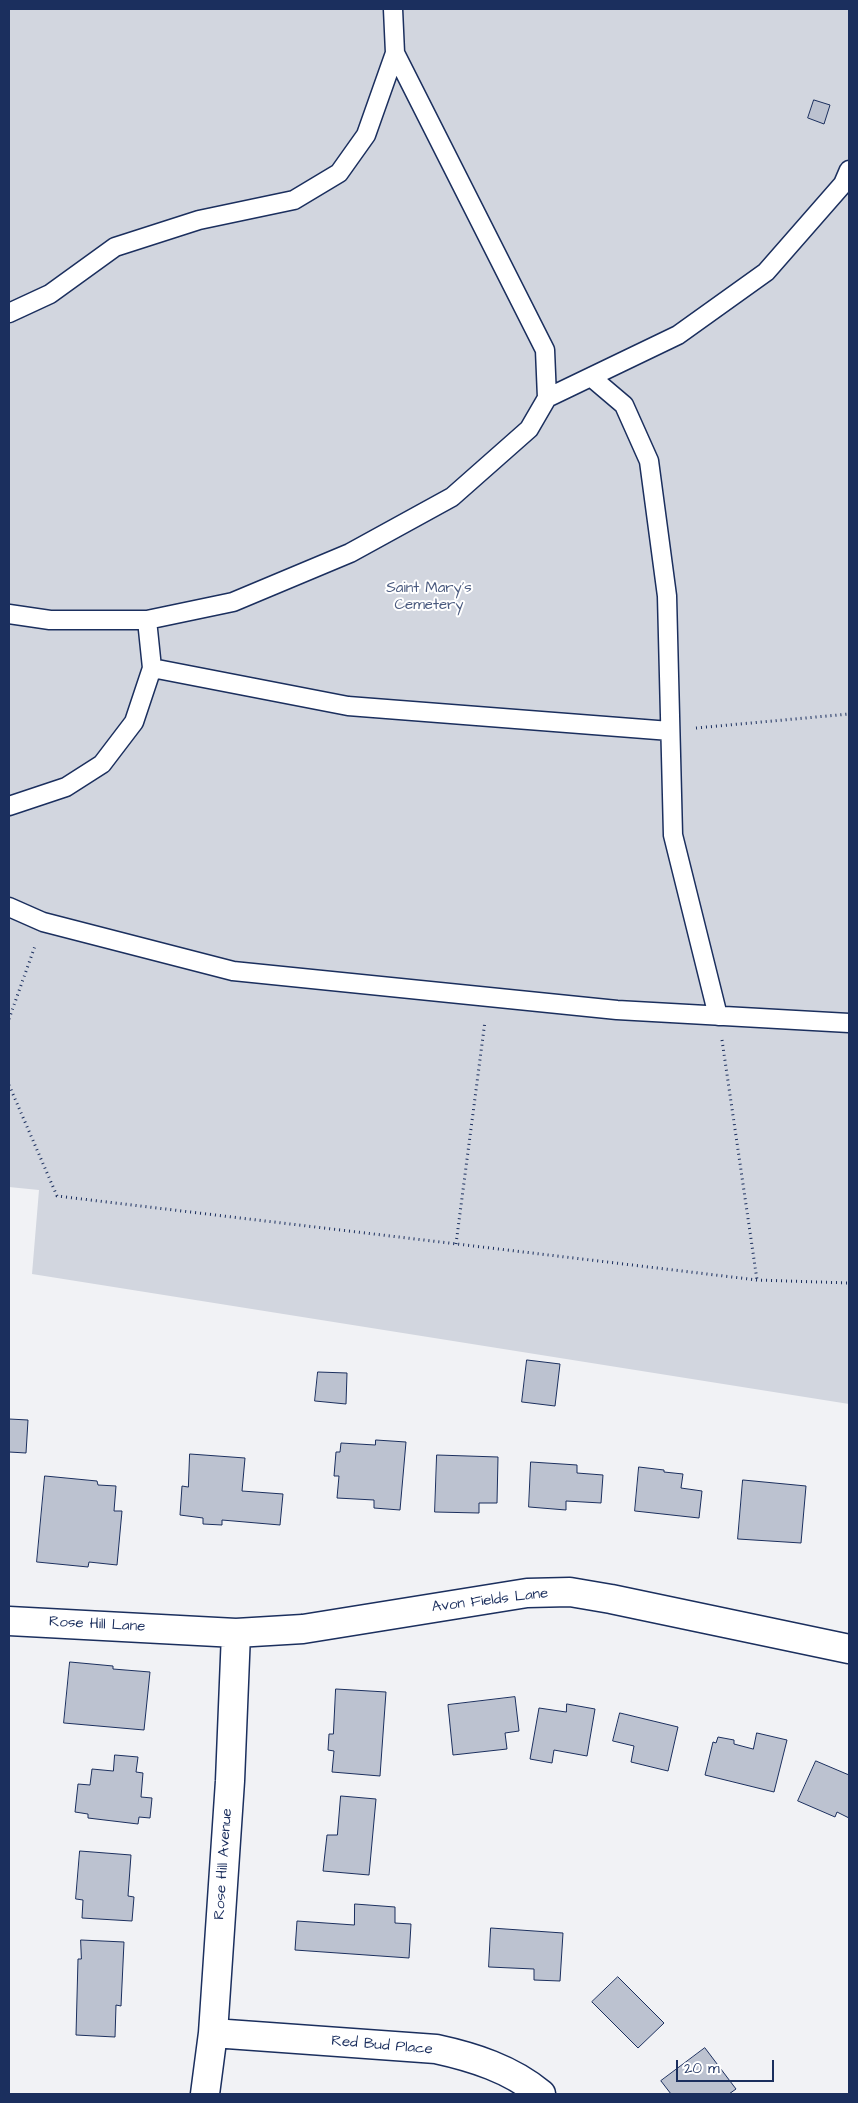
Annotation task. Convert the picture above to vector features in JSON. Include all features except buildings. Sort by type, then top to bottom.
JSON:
[{"type":"street","name":"Avon Fields Lane","points":[[186,1630],[236,1633],[303,1629],[527,1593],[570,1592],[612,1599],[849,1649]]},
{"type":"street","name":"Rose Hill Lane","points":[[9,1621],[186,1630]]},
{"type":"street","name":"Rose Hill Avenue","points":[[205,2094],[213,2033],[230,1781],[236,1633]]},
{"type":"street","name":"Red Bud Place","points":[[213,2033],[436,2049],[465,2055],[494,2066],[540,2094]]},
{"type":"lane","points":[[9,614],[50,620],[147,620],[233,602],[350,553],[444,502],[529,429],[547,398],[544,350],[396,54],[393,9]]},
{"type":"lane","points":[[9,313],[50,294],[115,247],[199,220],[294,200],[339,173],[366,135],[396,54]]},
{"type":"lane","points":[[547,398],[678,335],[766,272],[843,184],[849,170]]},
{"type":"lane","points":[[591,377],[624,404],[648,461],[667,596],[673,834],[718,1016]]},
{"type":"lane","points":[[9,806],[66,787],[102,764],[134,722],[152,668],[147,620]]},
{"type":"lane","points":[[152,668],[348,706],[670,731]]},
{"type":"lane","points":[[9,907],[43,922],[233,971],[617,1010],[849,1023]]},
{"type":"path","points":[[670,731],[849,714]]},
{"type":"path","points":[[9,1019],[43,922]]},
{"type":"path","points":[[456,1244],[488,997]]},
{"type":"path","points":[[718,1016],[757,1280]]},
{"type":"path","points":[[9,1085],[57,1196],[757,1280],[849,1283]]},
{"type":"green space","name":"Saint Mary’s Cemetery","points":[[9,9],[849,9],[849,1404],[32,1274],[39,1190],[9,1187]]}]
